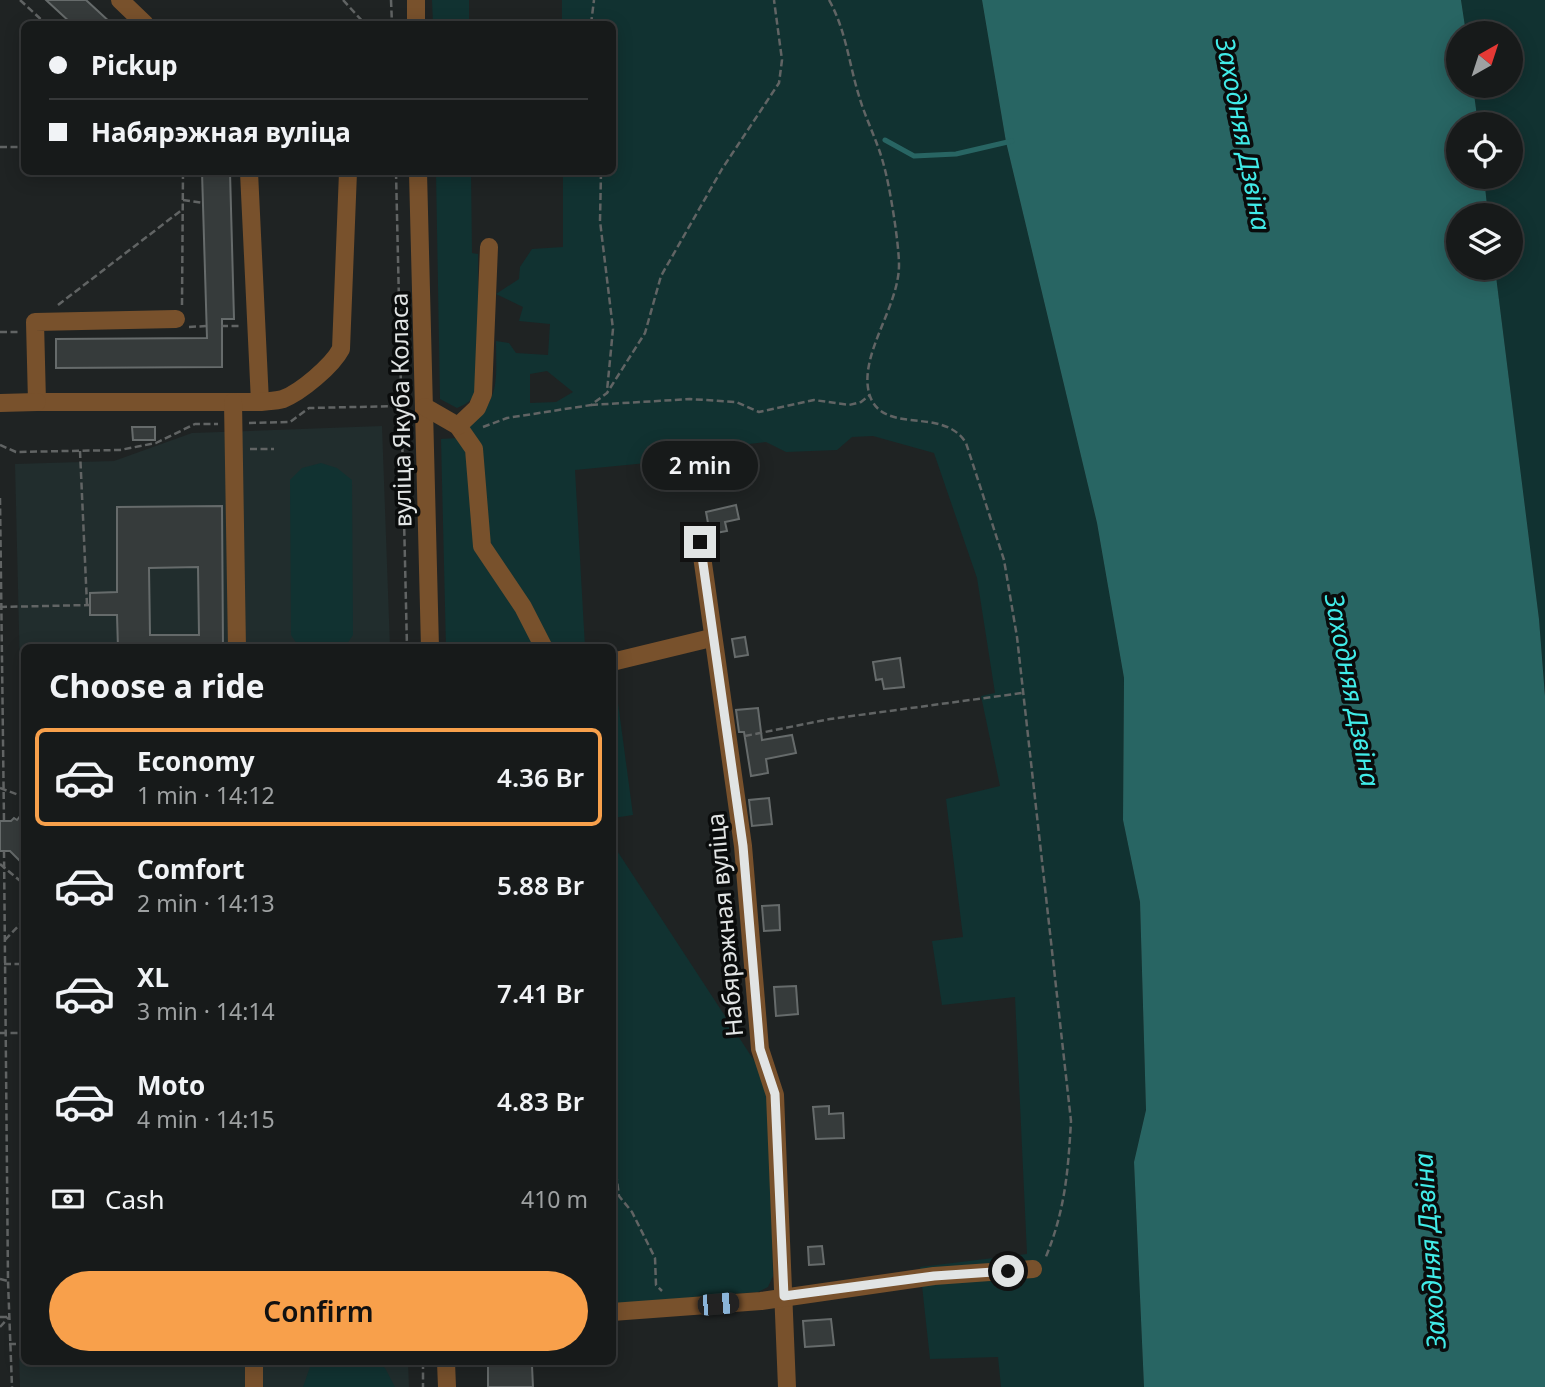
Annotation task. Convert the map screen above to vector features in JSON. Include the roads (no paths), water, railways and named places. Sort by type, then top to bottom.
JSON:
[{"type":"street","points":[[120,0],[142,21]]},
{"type":"street","points":[[416,0],[416,21]]},
{"type":"street","points":[[249,175],[260,402]]},
{"type":"street","points":[[0,403],[260,402],[283,399],[299,389],[335,361],[341,349],[348,175]]},
{"type":"street","name":"вуліца Якуба Коласа","points":[[418,175],[430,644]]},
{"type":"street","points":[[461,430],[477,408],[483,394],[489,247]]},
{"type":"street","points":[[37,402],[35,322],[180,318]]},
{"type":"street","points":[[233,402],[237,644]]},
{"type":"street","points":[[425,407],[461,430],[474,449],[482,546],[523,607],[542,644]]},
{"type":"street","name":"Набярэжная вуліца","points":[[700,542],[743,846],[760,1049],[775,1094],[787,1387]]},
{"type":"street","points":[[616,661],[712,638]]},
{"type":"street","points":[[616,1312],[761,1301],[934,1276],[1038,1269]]},
{"type":"street","points":[[254,1365],[254,1387]]},
{"type":"street","points":[[446,1365],[447,1387]]},
{"type":"water","name":"Заходняя Дзвіна","points":[[982,0],[1461,0],[1464,21],[1446,21],[1446,98],[1475,98],[1476,112],[1446,112],[1446,189],[1485,189],[1487,203],[1446,203],[1446,280],[1497,280],[1539,619],[1545,696],[1545,1387],[1144,1387],[1134,1162],[1146,1110],[1140,902],[1123,820],[1124,678],[1097,523],[1006,142]]},
{"type":"waterway","points":[[885,140],[914,156],[956,154],[1012,141]]}]
